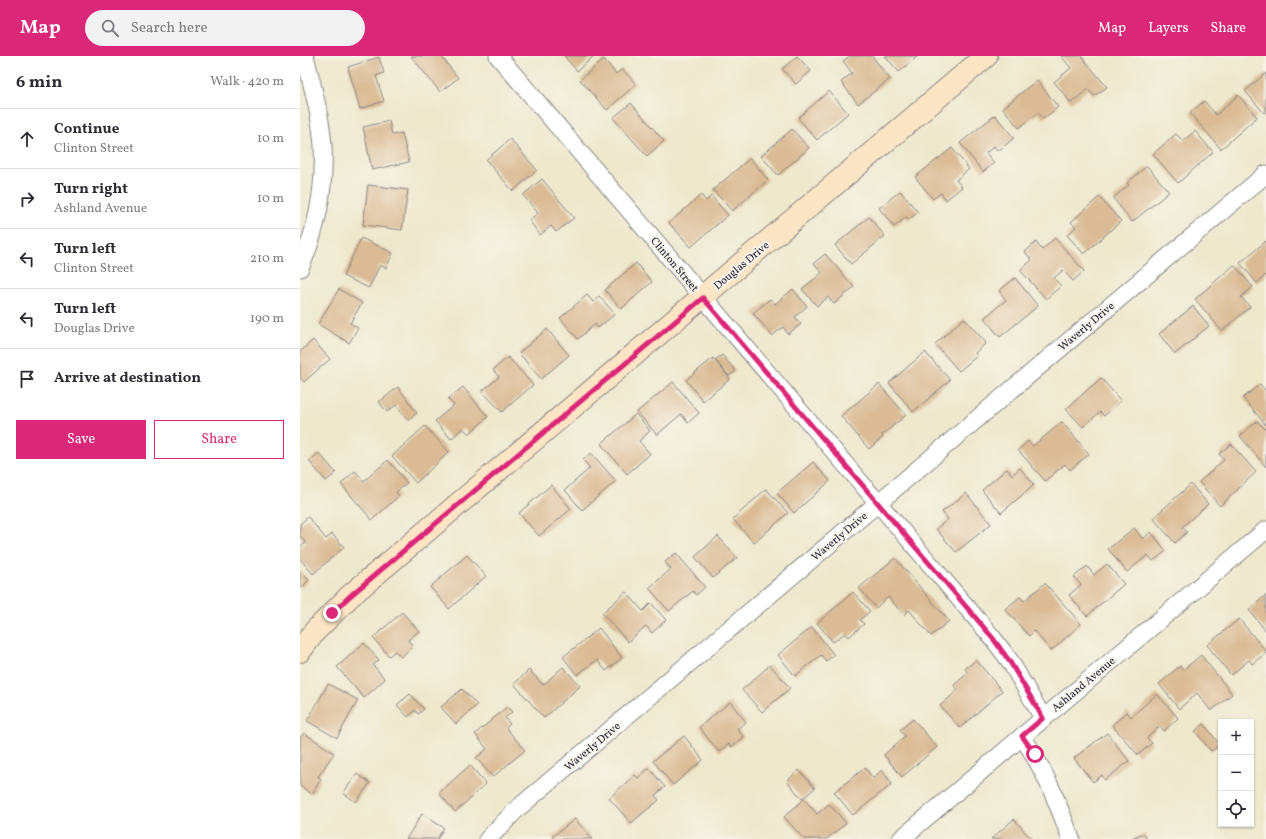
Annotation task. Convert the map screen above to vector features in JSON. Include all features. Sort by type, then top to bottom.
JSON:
[{"type":"street","points":[[300,268],[307,252],[319,206],[323,163],[323,145],[320,124],[305,56]]},
{"type":"street","name":"Clinton Street","points":[[498,56],[992,637],[1010,662],[1043,718]]},
{"type":"street","name":"Douglas Drive","points":[[300,651],[315,631],[350,596],[703,298],[986,56]]},
{"type":"street","name":"Waverly Drive","points":[[488,839],[518,810],[1266,174]]},
{"type":"street","name":"Ashland Avenue","points":[[901,839],[1266,530]]},
{"type":"street","points":[[1022,736],[1035,754],[1050,785],[1070,839]]},
{"type":"building","points":[[411,56],[441,56],[458,78],[440,92]]},
{"type":"building","points":[[564,56],[594,56],[577,71]]},
{"type":"building","points":[[797,56],[811,71],[796,84],[782,69]]},
{"type":"building","points":[[850,56],[872,56],[890,79],[858,104],[841,82],[852,73],[843,61]]},
{"type":"building","points":[[885,56],[918,56],[899,72]]},
{"type":"building","points":[[1061,56],[1081,56],[1107,87],[1094,96],[1088,89],[1071,103],[1054,82],[1071,68]]},
{"type":"building","points":[[379,57],[384,73],[376,76],[384,101],[360,109],[348,67]]},
{"type":"building","points":[[604,59],[616,74],[622,69],[636,84],[607,110],[580,80]]},
{"type":"building","points":[[1266,73],[1266,112],[1264,113],[1245,91]]},
{"type":"building","points":[[1037,80],[1058,107],[1043,119],[1038,113],[1019,128],[1003,108]]},
{"type":"building","points":[[829,91],[848,113],[817,140],[798,118]]},
{"type":"building","points":[[1238,95],[1257,117],[1221,149],[1190,113],[1204,101],[1216,115]]},
{"type":"building","points":[[631,103],[664,141],[647,156],[613,118]]},
{"type":"building","points":[[995,115],[1014,138],[998,151],[994,146],[986,153],[994,163],[983,172],[960,143]]},
{"type":"building","points":[[389,121],[392,135],[402,133],[409,162],[372,170],[363,127]]},
{"type":"building","points":[[792,129],[809,148],[778,175],[761,156]]},
{"type":"building","points":[[1195,131],[1213,152],[1178,183],[1153,154],[1176,134],[1183,141]]},
{"type":"building","points":[[510,139],[537,170],[513,191],[486,160]]},
{"type":"building","points":[[952,148],[969,169],[956,180],[962,187],[946,200],[941,193],[933,199],[915,177]]},
{"type":"building","points":[[750,158],[768,180],[732,211],[713,190]]},
{"type":"building","points":[[1147,166],[1169,192],[1132,222],[1113,198],[1129,185],[1127,183]]},
{"type":"building","points":[[542,179],[574,218],[556,232],[551,226],[540,235],[529,220],[538,213],[523,195]]},
{"type":"building","points":[[368,185],[408,190],[402,230],[363,225]]},
{"type":"building","points":[[900,191],[918,212],[908,220],[906,217],[894,227],[879,208]]},
{"type":"building","points":[[701,195],[706,201],[711,196],[728,215],[691,247],[669,223]]},
{"type":"building","points":[[1099,197],[1121,221],[1084,254],[1067,235],[1076,227],[1071,222]]},
{"type":"building","points":[[869,217],[885,236],[851,264],[835,245]]},
{"type":"building","points":[[361,238],[393,253],[386,268],[380,265],[369,288],[343,276]]},
{"type":"building","points":[[1055,238],[1084,271],[1073,281],[1063,270],[1054,278],[1061,286],[1046,299],[1020,270],[1032,260],[1025,252],[1036,242],[1042,250]]},
{"type":"building","points":[[1266,241],[1266,275],[1257,283],[1240,263]]},
{"type":"building","points":[[825,254],[854,287],[834,304],[828,297],[817,306],[802,289],[822,273],[814,263]]},
{"type":"building","points":[[636,263],[652,282],[621,309],[605,290]]},
{"type":"building","points":[[1234,265],[1253,287],[1241,297],[1250,307],[1222,331],[1195,299]]},
{"type":"building","points":[[1015,278],[1038,306],[1000,337],[984,318],[1006,300],[999,291]]},
{"type":"building","points":[[339,289],[362,303],[350,323],[358,328],[349,343],[318,324]]},
{"type":"building","points":[[793,289],[807,306],[795,317],[801,324],[788,334],[783,327],[772,336],[753,313],[770,299],[775,304]]},
{"type":"building","points":[[587,295],[593,302],[599,296],[615,314],[598,328],[595,324],[578,339],[560,318]]},
{"type":"building","points":[[1193,306],[1209,326],[1175,354],[1159,334]]},
{"type":"building","points":[[964,318],[986,343],[975,353],[977,356],[959,371],[935,344]]},
{"type":"building","points":[[547,329],[569,355],[541,379],[519,353]]},
{"type":"building","points":[[313,340],[330,359],[304,382],[300,378],[300,352]]},
{"type":"building","points":[[925,352],[950,380],[913,412],[889,383]]},
{"type":"building","points":[[722,355],[736,371],[729,376],[715,360]]},
{"type":"building","points":[[508,357],[533,385],[502,412],[482,391],[499,377],[493,370]]},
{"type":"building","points":[[713,358],[730,379],[703,401],[686,380]]},
{"type":"building","points":[[1101,378],[1121,401],[1104,416],[1100,412],[1083,427],[1066,409]]},
{"type":"building","points":[[673,382],[699,413],[688,423],[681,414],[657,435],[637,412]]},
{"type":"building","points":[[879,384],[906,415],[882,435],[883,437],[869,449],[841,416]]},
{"type":"building","points":[[1260,384],[1266,391],[1266,425],[1243,398]]},
{"type":"building","points":[[398,387],[417,413],[408,420],[396,405],[387,412],[379,402]]},
{"type":"building","points":[[463,387],[488,417],[469,434],[463,428],[451,439],[435,421],[454,405],[448,399]]},
{"type":"building","points":[[636,414],[650,431],[639,441],[650,454],[627,474],[601,444]]},
{"type":"building","points":[[1257,421],[1265,429],[1266,428],[1266,467],[1240,436]]},
{"type":"building","points":[[1062,422],[1089,454],[1070,470],[1065,464],[1045,481],[1018,450],[1028,441],[1033,446]]},
{"type":"building","points":[[425,426],[449,452],[416,483],[392,456]]},
{"type":"building","points":[[1231,444],[1256,472],[1220,506],[1199,482],[1224,460],[1219,454]]},
{"type":"building","points":[[319,453],[336,473],[326,481],[309,461]]},
{"type":"building","points":[[591,453],[616,481],[582,510],[565,490],[590,468],[583,460]]},
{"type":"building","points":[[388,460],[407,483],[396,492],[399,496],[372,520],[341,484],[355,471],[364,481]]},
{"type":"building","points":[[813,462],[830,481],[794,513],[777,493]]},
{"type":"building","points":[[1020,468],[1034,485],[1001,513],[982,490],[1007,469],[1012,475]]},
{"type":"building","points":[[1191,484],[1208,504],[1182,527],[1187,532],[1175,543],[1153,518]]},
{"type":"building","points":[[551,485],[571,509],[539,536],[519,513]]},
{"type":"building","points":[[766,489],[788,513],[754,543],[733,519]]},
{"type":"building","points":[[966,493],[991,524],[956,552],[936,529],[948,519],[942,512]]},
{"type":"building","points":[[308,517],[326,539],[332,534],[344,547],[313,574],[300,559],[300,547],[306,543],[300,536],[300,524]]},
{"type":"building","points":[[1134,528],[1143,539],[1151,532],[1166,551],[1153,561],[1148,555],[1127,572],[1108,549]]},
{"type":"building","points":[[718,536],[737,558],[713,578],[695,557]]},
{"type":"building","points":[[676,553],[705,587],[696,595],[693,591],[669,611],[649,588],[671,569],[665,562]]},
{"type":"building","points":[[467,555],[486,576],[449,609],[430,587]]},
{"type":"building","points":[[895,558],[949,621],[931,636],[909,610],[904,615],[888,597],[876,608],[859,588]]},
{"type":"building","points":[[1107,564],[1124,584],[1087,616],[1069,595],[1081,585],[1074,577],[1087,566],[1094,575]]},
{"type":"building","points":[[300,571],[309,580],[300,589]]},
{"type":"building","points":[[1045,583],[1081,624],[1051,651],[1034,631],[1029,636],[1005,609],[1020,597],[1024,601]]},
{"type":"building","points":[[626,592],[643,611],[651,603],[666,620],[652,633],[646,626],[628,642],[602,613]]},
{"type":"building","points":[[853,592],[870,611],[860,620],[864,624],[849,637],[845,633],[833,642],[817,623]]},
{"type":"building","points":[[1266,595],[1266,631],[1249,610]]},
{"type":"building","points":[[402,612],[419,631],[408,640],[413,646],[401,657],[395,651],[389,656],[373,638]]},
{"type":"building","points":[[1239,619],[1266,651],[1266,653],[1252,664],[1249,660],[1231,675],[1207,645]]},
{"type":"building","points":[[812,627],[834,655],[826,661],[821,655],[795,676],[778,655]]},
{"type":"building","points":[[599,628],[622,658],[606,671],[597,660],[577,675],[563,657]]},
{"type":"building","points":[[364,643],[379,660],[373,665],[385,679],[364,698],[337,667]]},
{"type":"building","points":[[1201,655],[1232,694],[1211,711],[1197,693],[1179,709],[1159,684],[1180,666],[1183,670]]},
{"type":"building","points":[[976,660],[1002,691],[960,728],[940,706],[958,690],[954,685],[968,673],[965,669]]},
{"type":"building","points":[[770,665],[790,688],[762,712],[742,690]]},
{"type":"building","points":[[563,667],[580,686],[544,718],[514,684],[529,670],[543,685]]},
{"type":"building","points":[[328,684],[358,700],[337,738],[307,721]]},
{"type":"building","points":[[462,689],[477,705],[456,724],[441,707]]},
{"type":"building","points":[[410,694],[424,709],[418,714],[415,710],[408,717],[397,705]]},
{"type":"building","points":[[1157,694],[1178,718],[1164,731],[1160,726],[1147,738],[1152,743],[1138,755],[1112,725],[1127,712],[1131,717]]},
{"type":"building","points":[[730,702],[746,722],[737,729],[744,737],[731,747],[729,744],[719,752],[699,727]]},
{"type":"building","points":[[507,707],[512,712],[505,718],[510,724],[506,728],[525,750],[493,777],[476,758],[487,749],[475,734]]},
{"type":"building","points":[[913,719],[937,747],[902,777],[884,755],[905,736],[900,730]]},
{"type":"building","points":[[1204,724],[1218,742],[1218,746],[1211,751],[1195,731]]},
{"type":"building","points":[[304,733],[334,753],[318,777],[321,779],[312,794],[300,786],[300,738]]},
{"type":"building","points":[[1107,733],[1129,761],[1105,780],[1102,775],[1093,782],[1074,758]]},
{"type":"building","points":[[684,736],[703,760],[673,785],[653,761]]},
{"type":"building","points":[[470,765],[486,784],[455,812],[439,793]]},
{"type":"building","points":[[649,768],[665,787],[655,795],[659,800],[631,823],[609,798],[635,775],[638,778]]},
{"type":"building","points":[[865,768],[873,778],[882,770],[892,784],[853,815],[834,792]]},
{"type":"building","points":[[799,770],[815,788],[802,799],[787,781]]},
{"type":"building","points":[[357,774],[370,783],[356,802],[343,793]]},
{"type":"building","points":[[804,799],[817,814],[829,804],[846,823],[827,839],[804,839],[784,817]]},
{"type":"building","points":[[422,814],[444,828],[437,839],[406,839]]},
{"type":"building","points":[[575,819],[592,839],[554,839],[552,837]]},
{"type":"building","points":[[1014,819],[1031,839],[991,839]]},
{"type":"building","points":[[1144,834],[1147,839],[1132,839]]},
{"type":"route","points":[[332,613],[350,596],[703,298],[992,637],[1010,662],[1043,718],[1022,736],[1035,754]]}]
